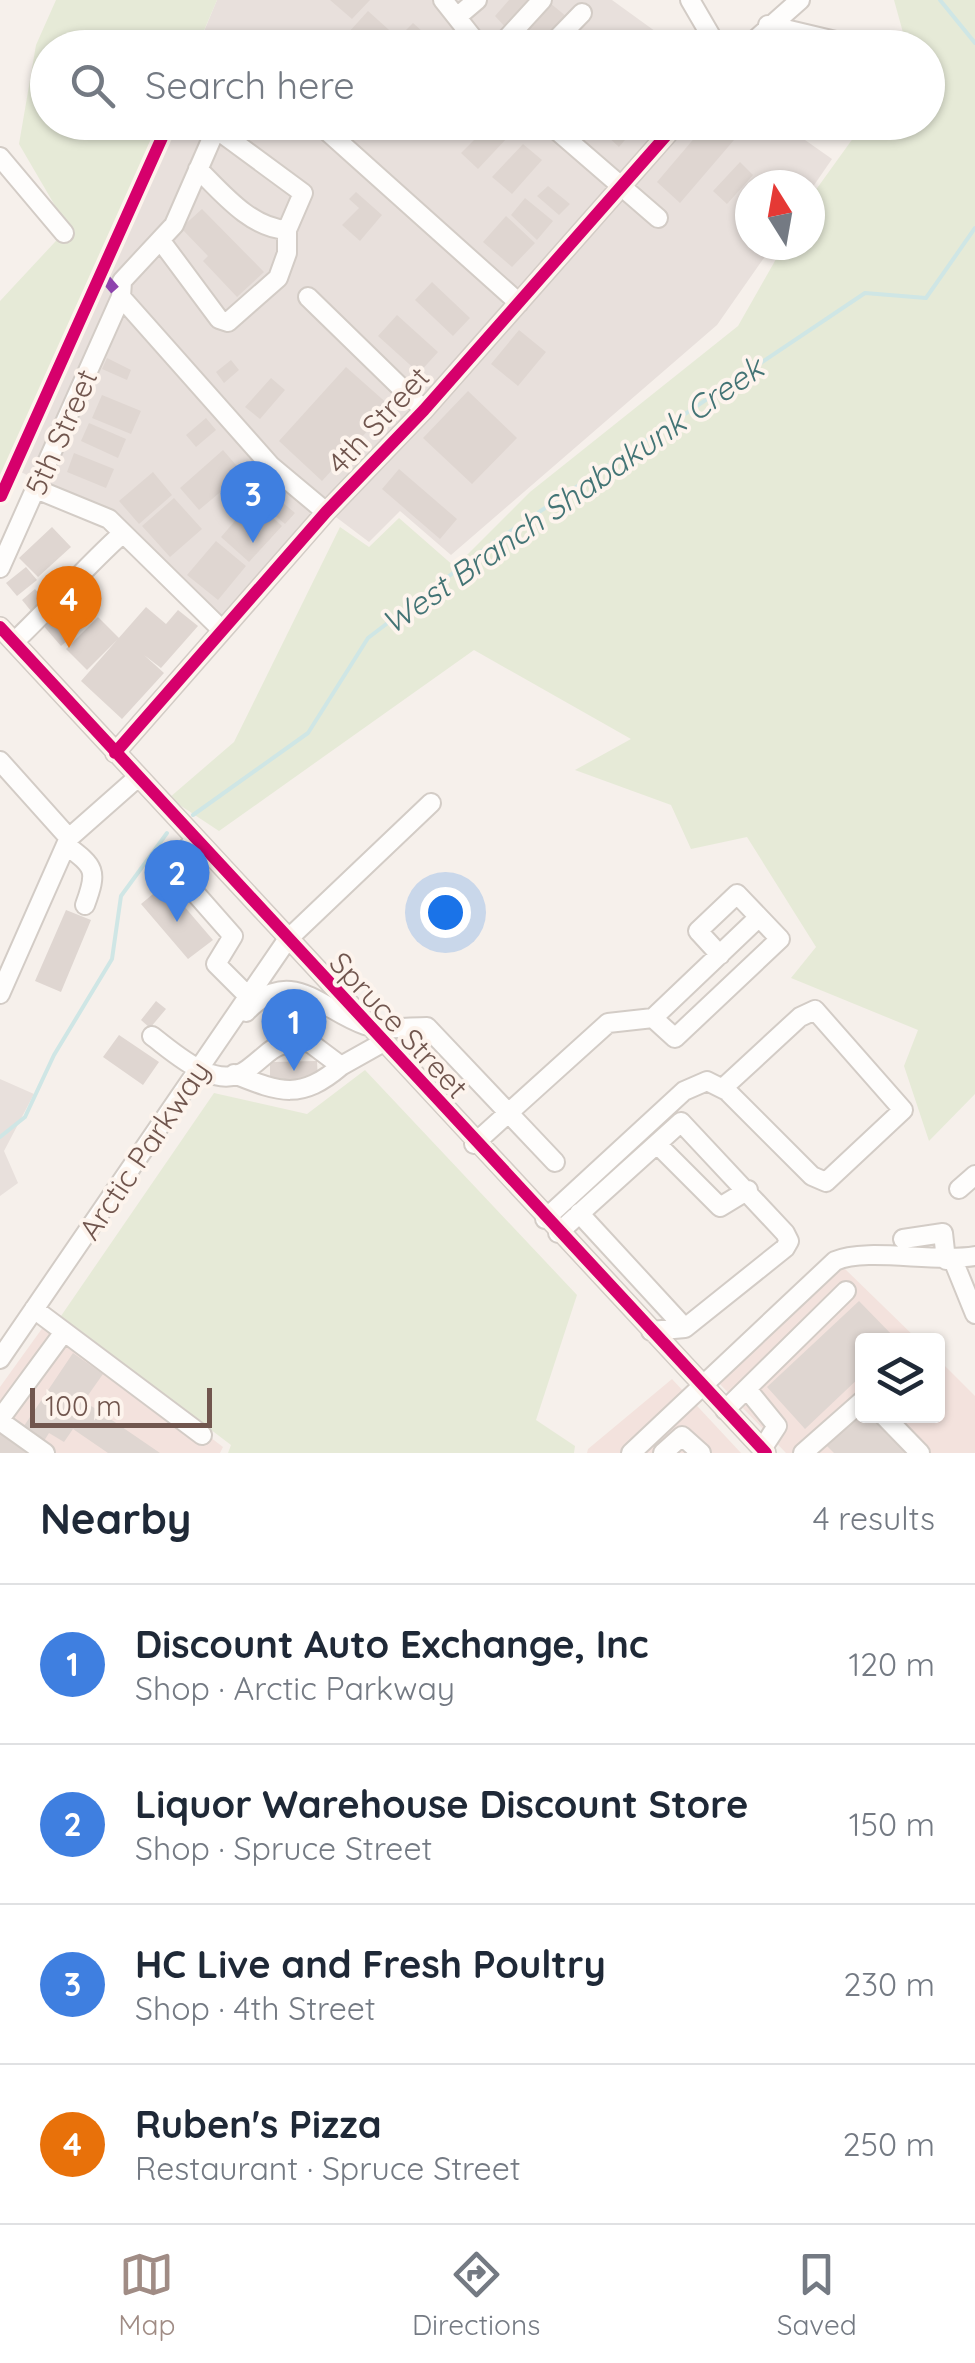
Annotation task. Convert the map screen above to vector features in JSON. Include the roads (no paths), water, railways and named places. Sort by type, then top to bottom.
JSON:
[{"type":"street","points":[[443,0],[467,30]]},
{"type":"street","points":[[458,17],[478,0]]},
{"type":"street","points":[[514,30],[542,0]]},
{"type":"street","points":[[690,0],[708,30]]},
{"type":"street","points":[[763,30],[800,0]]},
{"type":"street","points":[[565,30],[582,13]]},
{"type":"street","points":[[768,25],[789,30]]},
{"type":"street","name":"5th Street","points":[[0,568],[122,297],[122,281],[161,241],[211,140]]},
{"type":"street","points":[[161,241],[219,319],[228,322],[278,278],[287,254],[287,230],[303,193],[235,140]]},
{"type":"street","points":[[337,140],[519,303]]},
{"type":"street","points":[[569,140],[658,218]]},
{"type":"street","name":"4th Street","points":[[116,753],[326,512],[424,410],[662,140]]},
{"type":"street","points":[[0,156],[64,233]]},
{"type":"street","points":[[198,169],[255,220],[269,229],[287,230]]},
{"type":"street","points":[[308,296],[424,410]]},
{"type":"street","points":[[122,297],[271,466],[326,512]]},
{"type":"street","points":[[36,489],[109,518],[221,630]]},
{"type":"street","points":[[14,642],[54,604],[75,576],[123,533]]},
{"type":"street","name":"Spruce Street","points":[[0,627],[474,1144],[764,1451]]},
{"type":"street","points":[[0,761],[90,864],[94,879],[85,905]]},
{"type":"street","points":[[0,994],[68,841],[138,778]]},
{"type":"street","name":"Arctic Parkway","points":[[0,1359],[287,940],[431,803]]},
{"type":"street","points":[[194,841],[176,860],[174,869],[233,936],[216,964],[248,997]]},
{"type":"street","points":[[653,1018],[675,1038],[780,939],[736,894],[698,932],[720,955]]},
{"type":"street","points":[[474,1144],[608,1023],[653,1018],[759,918]]},
{"type":"street","points":[[198,1070],[249,1009],[268,995],[309,994],[366,1026],[427,1028],[555,1162]]},
{"type":"street","points":[[551,1226],[684,1091],[707,1080],[723,1088],[812,1176],[826,1182],[903,1110],[815,1010],[808,1010],[723,1088]]},
{"type":"street","points":[[152,1036],[198,1070],[234,1074],[279,1090],[300,1091],[382,1044]]},
{"type":"street","points":[[234,1074],[246,1071],[269,1047],[288,1043],[309,1042],[341,1066]]},
{"type":"street","points":[[551,1226],[579,1213],[680,1122],[748,1190],[789,1241],[685,1328],[676,1357]]},
{"type":"street","points":[[657,1144],[720,1207],[748,1190]]},
{"type":"street","points":[[959,1189],[975,1175]]},
{"type":"street","points":[[579,1213],[685,1328]]},
{"type":"street","points":[[903,1239],[944,1233],[949,1260],[975,1314]]},
{"type":"street","points":[[641,1449],[700,1384],[834,1261],[853,1256],[949,1260],[975,1256]]},
{"type":"street","points":[[725,1410],[846,1291]]},
{"type":"street","points":[[34,1309],[202,1434]]},
{"type":"street","points":[[651,1330],[685,1328]]},
{"type":"street","points":[[45,1453],[0,1420],[64,1332]]},
{"type":"street","points":[[747,1389],[776,1426],[764,1451]]},
{"type":"street","points":[[805,1452],[855,1407]]},
{"type":"street","points":[[891,1423],[920,1453]]},
{"type":"street","points":[[663,1453],[682,1436],[701,1453]]},
{"type":"waterway","points":[[940,0],[975,43]]},
{"type":"waterway","name":"West Branch Shabakunk Creek","points":[[193,815],[308,733],[368,638],[487,547],[865,293],[926,298],[975,228]]},
{"type":"waterway","name":"West Branch Shabakunk Creek","points":[[0,1137],[25,1117],[54,1055],[112,959],[121,896],[167,833]]},
{"type":"place","name":"HC Live and Fresh Poultry","points":[[253,543]]},
{"type":"place","name":"Ruben's Pizza","points":[[69,648]]},
{"type":"place","name":"Liquor Warehouse Discount Store","points":[[177,922]]},
{"type":"place","name":"Discount Auto Exchange, Inc","points":[[294,1071]]}]
